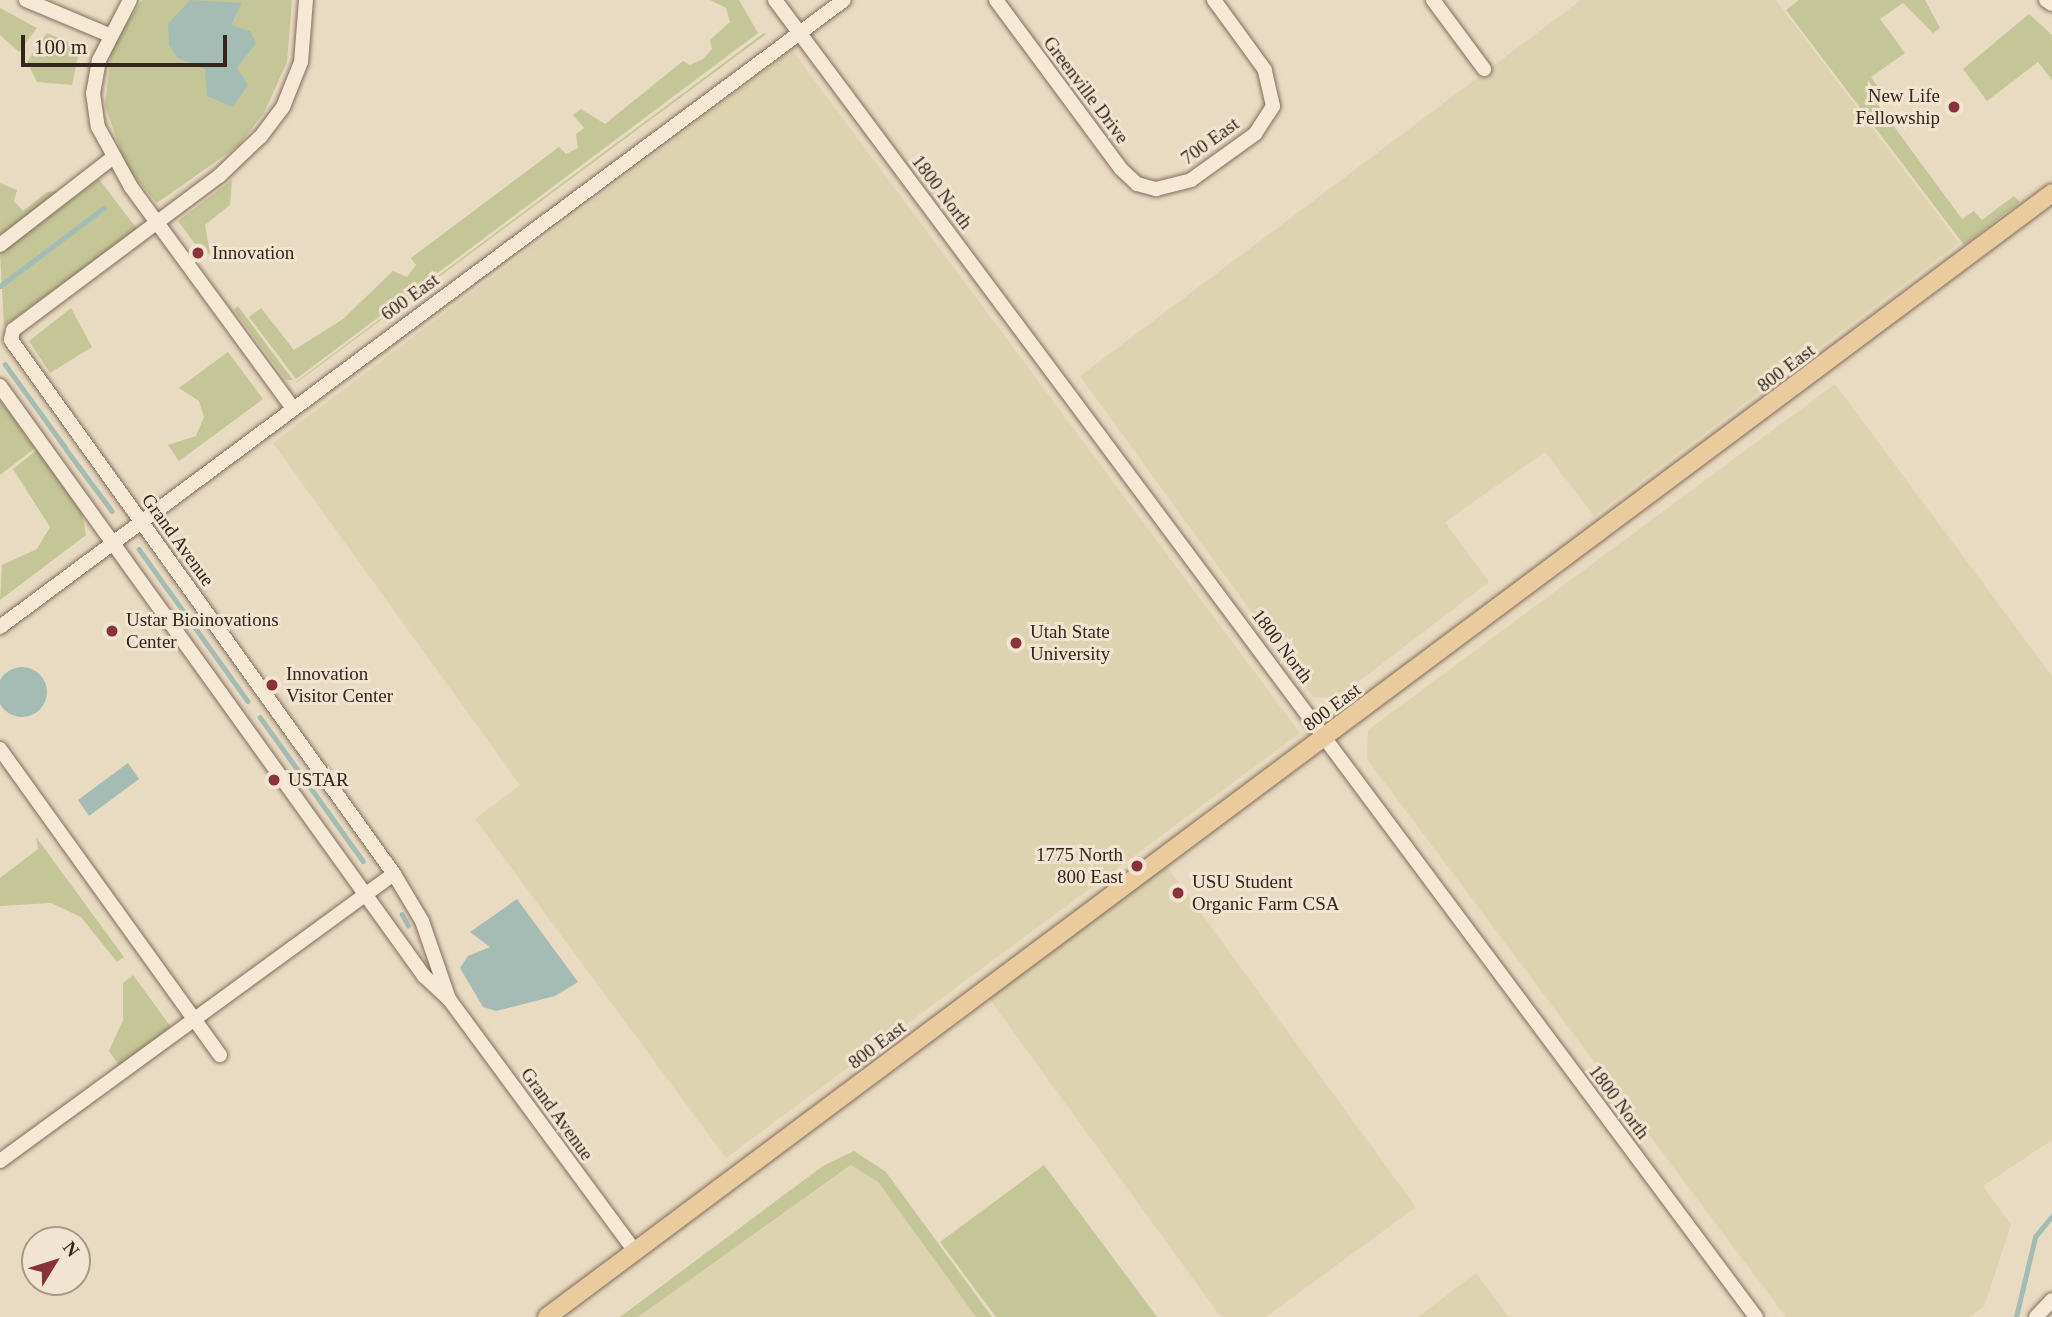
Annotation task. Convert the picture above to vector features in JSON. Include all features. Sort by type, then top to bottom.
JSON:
[{"type":"main road","name":"800 East","points":[[547,1317],[1327,738],[2052,193]]},
{"type":"street","points":[[26,0],[107,34]]},
{"type":"street","points":[[130,0],[107,34],[93,93],[112,158],[293,408]]},
{"type":"street","points":[[158,223],[242,158],[283,107],[301,62],[306,0]]},
{"type":"street","name":"1800 North","points":[[775,0],[1756,1317]]},
{"type":"street","name":"600 East","points":[[0,627],[844,0]]},
{"type":"street","name":"Greenville Drive","points":[[996,0],[1122,169],[1137,184],[1156,189]]},
{"type":"street","name":"700 East","points":[[1156,189],[1191,180],[1255,134],[1273,106],[1265,69],[1214,0]]},
{"type":"street","points":[[1433,0],[1484,69]]},
{"type":"street","points":[[2046,0],[2052,4]]},
{"type":"street","points":[[0,245],[112,158]]},
{"type":"street","name":"Grand Avenue","points":[[158,223],[10,335],[140,522],[394,874],[422,920],[449,999]]},
{"type":"street","name":"Grand Avenue","points":[[0,386],[424,976],[449,999],[635,1251]]},
{"type":"street","points":[[0,749],[220,1055]]},
{"type":"street","points":[[0,1161],[197,1022],[394,874]]},
{"type":"street","points":[[2036,1317],[2052,1300]]},
{"type":"shaded area","points":[[190,0],[242,3],[231,25],[250,31],[256,43],[237,68],[248,85],[233,107],[207,96],[205,69],[178,58],[169,45],[168,24]]},
{"type":"shaded area","points":[[1581,0],[1776,0],[1959,243],[1594,516],[1545,452],[1445,522],[1489,582],[1337,698],[1313,697],[1080,376]]},
{"type":"shaded area","points":[[792,50],[1300,733],[726,1158],[475,819],[520,785],[273,443]]},
{"type":"shaded area","points":[[1835,384],[2052,676],[2052,1140],[1983,1186],[2011,1225],[1984,1307],[1969,1317],[1786,1317],[1367,759],[1368,730]]},
{"type":"shaded area","points":[[22,667],[40,674],[47,692],[40,710],[22,717],[4,710],[-3,692],[4,674]]},
{"type":"shaded area","points":[[128,763],[139,779],[89,816],[78,800]]},
{"type":"shaded area","points":[[1165,864],[1416,1207],[1266,1317],[1221,1317],[988,997]]},
{"type":"shaded area","points":[[517,899],[578,982],[555,996],[496,1011],[483,1007],[460,968],[468,956],[490,947],[470,932]]},
{"type":"shaded area","points":[[852,1165],[878,1182],[976,1317],[638,1317]]},
{"type":"shaded area","points":[[1476,1273],[1509,1317],[1418,1317]]},
{"type":"green space","points":[[142,0],[292,0],[287,62],[264,113],[238,146],[157,203],[126,167],[105,105],[112,46]]},
{"type":"green space","points":[[710,0],[739,0],[758,33],[296,379],[249,317],[261,308],[294,350],[343,319],[393,271],[407,277],[416,265],[411,258],[559,147],[566,154],[578,148],[576,134],[584,128],[573,115],[581,109],[605,124],[683,61],[690,65],[703,59],[712,49],[710,40],[730,22],[726,8]]},
{"type":"green space","points":[[1799,0],[1925,0],[1940,28],[1933,33],[1903,3],[1880,19],[1905,53],[1871,77],[1878,87],[1870,94],[1962,219],[1974,211],[1982,220],[2014,196],[2020,202],[1964,245],[1786,10]]},
{"type":"green space","points":[[0,8],[37,28],[19,52],[0,35]]},
{"type":"green space","points":[[2029,14],[2052,35],[2052,80],[2038,62],[1987,101],[1963,69]]},
{"type":"green space","points":[[47,33],[80,47],[72,85],[37,82],[27,62]]},
{"type":"green space","points":[[766,34],[296,383],[297,381]]},
{"type":"green space","points":[[99,179],[137,229],[4,326],[0,253]]},
{"type":"green space","points":[[232,180],[230,205],[205,225],[210,253],[204,256],[178,221]]},
{"type":"green space","points":[[0,183],[17,190],[14,201],[23,211],[47,192],[60,191],[0,235]]},
{"type":"green space","points":[[238,306],[293,380],[286,380],[234,310]]},
{"type":"green space","points":[[71,308],[92,347],[50,373],[29,341]]},
{"type":"green space","points":[[228,352],[263,399],[179,461],[168,445],[196,436],[204,417],[199,401],[179,388]]},
{"type":"green space","points":[[0,400],[35,448],[0,475]]},
{"type":"green space","points":[[37,450],[82,513],[86,535],[0,600],[2,565],[37,549],[50,527],[13,469]]},
{"type":"green space","points":[[36,837],[124,957],[117,962],[81,917],[51,903],[0,906],[0,878],[38,849]]},
{"type":"green space","points":[[133,975],[171,1027],[119,1065],[109,1051],[123,1020],[123,983]]},
{"type":"green space","points":[[854,1151],[886,1172],[992,1317],[976,1317],[878,1182],[851,1165],[638,1317],[620,1317],[823,1166]]},
{"type":"green space","points":[[1044,1165],[1157,1317],[996,1317],[940,1242]]},
{"type":"waterway","points":[[0,286],[104,208]]},
{"type":"waterway","points":[[5,364],[65,447]]},
{"type":"waterway","points":[[66,449],[112,511]]},
{"type":"waterway","points":[[139,549],[248,701]]},
{"type":"waterway","points":[[260,717],[363,861]]},
{"type":"waterway","points":[[402,914],[408,925]]},
{"type":"waterway","points":[[2016,1317],[2035,1237],[2052,1216]]},
{"type":"place","name":"New Life Fellowship","points":[[1954,107]]},
{"type":"place","name":"Innovation","points":[[198,253]]},
{"type":"place","name":"Ustar Bioinovations Center","points":[[112,631]]},
{"type":"place","name":"Utah State University","points":[[1016,643]]},
{"type":"place","name":"Innovation Visitor Center","points":[[272,685]]},
{"type":"place","name":"USTAR","points":[[274,780]]},
{"type":"place","name":"1775 North 800 East","points":[[1137,866]]},
{"type":"place","name":"USU Student Organic Farm CSA","points":[[1178,893]]}]
